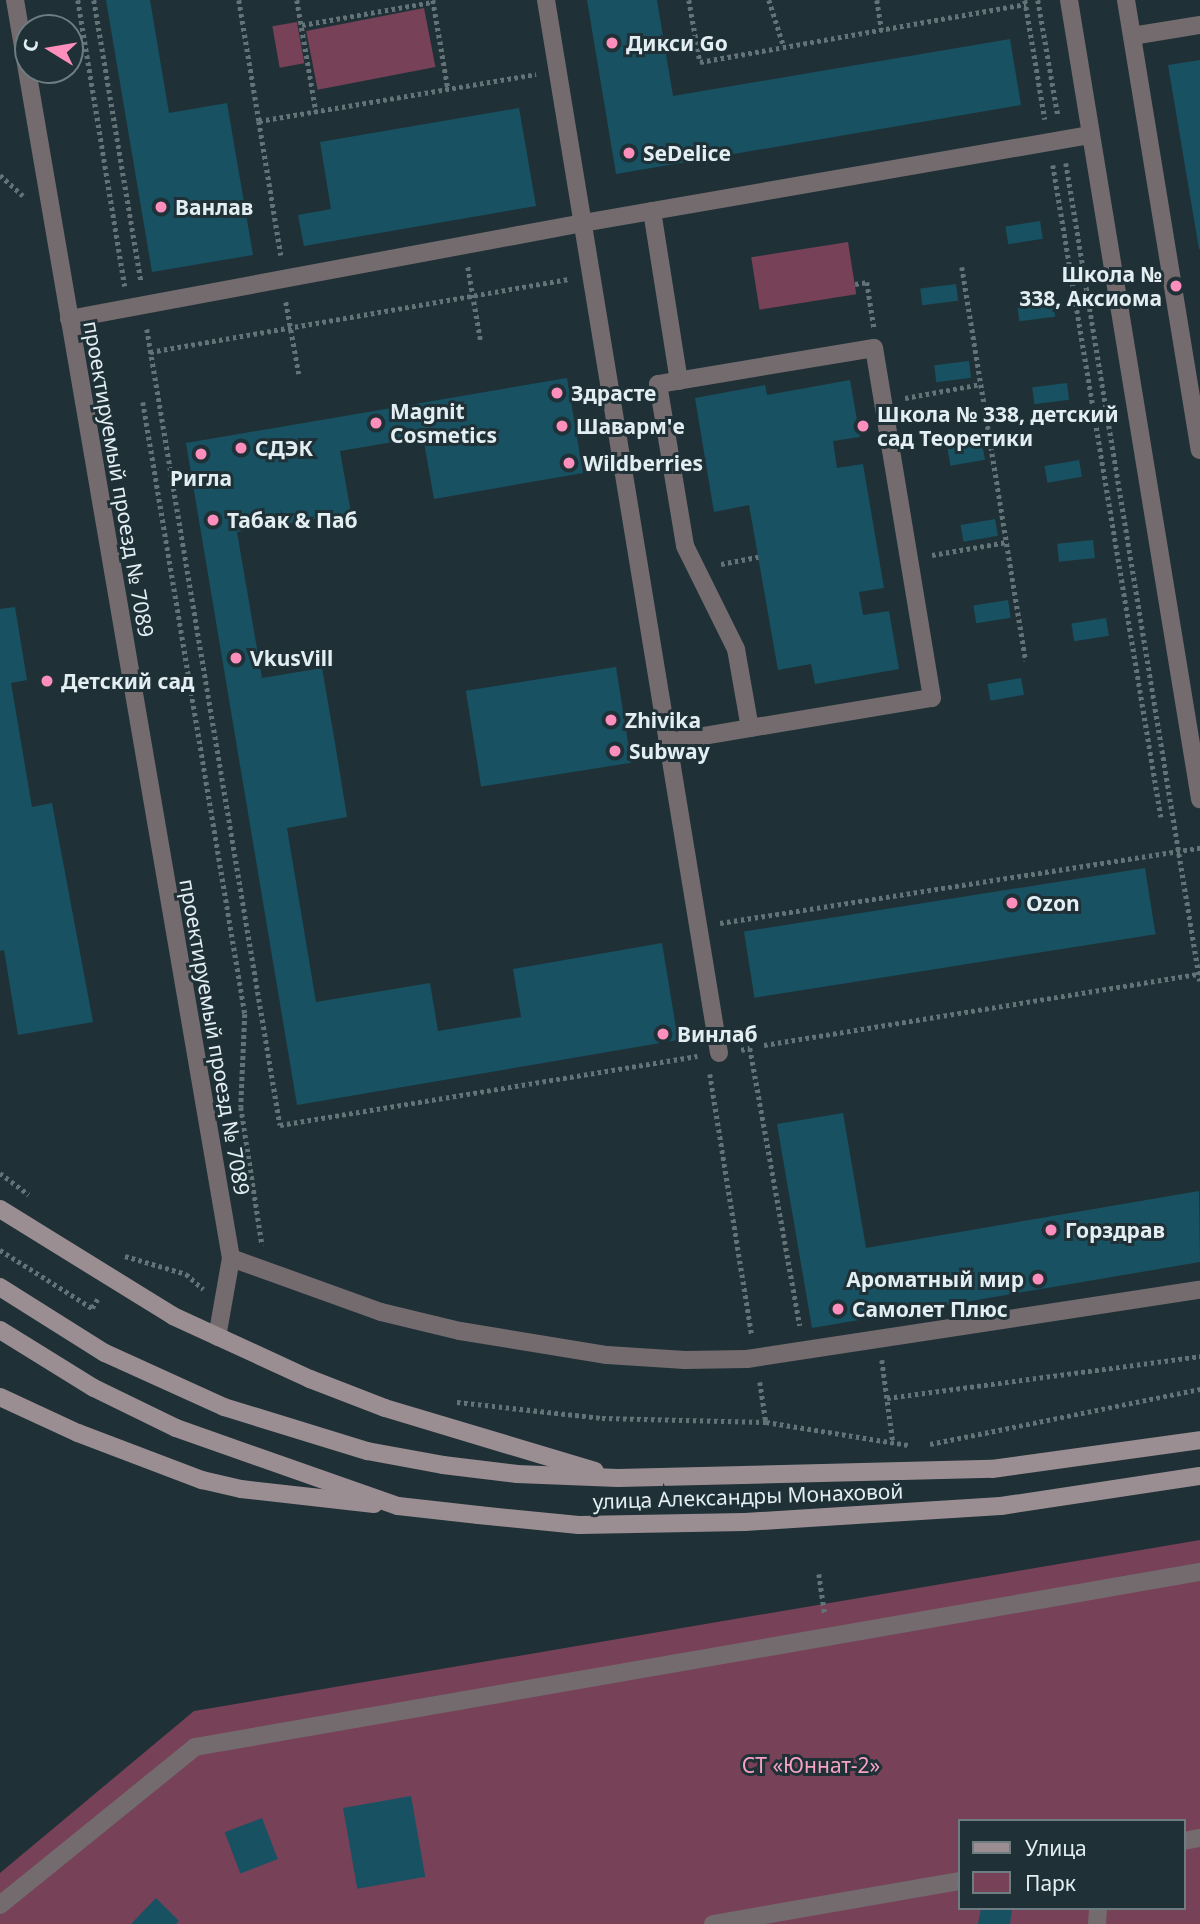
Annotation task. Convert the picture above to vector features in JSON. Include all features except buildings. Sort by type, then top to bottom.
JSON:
[{"type":"main road","points":[[0,1209],[70,1255],[217,1337],[385,1408],[618,1478]]},
{"type":"main road","name":"улица Александры Монаховой","points":[[0,1287],[105,1353],[166,1384],[303,1434],[443,1465],[517,1474],[618,1478],[992,1469],[1200,1440]]},
{"type":"main road","name":"улица Александры Монаховой","points":[[0,1330],[94,1388],[176,1428],[398,1506],[579,1525],[731,1523],[1002,1506],[1200,1476]]},
{"type":"main road","points":[[0,1397],[78,1433],[202,1480],[315,1499],[398,1506]]},
{"type":"street","name":"проектируемый проезд № 7089","points":[[15,0],[231,1258],[217,1337]]},
{"type":"street","points":[[546,0],[719,1053]]},
{"type":"street","points":[[1069,0],[1200,799]]},
{"type":"street","points":[[1126,0],[1200,450]]},
{"type":"street","points":[[1132,36],[1200,25]]},
{"type":"street","points":[[69,319],[583,223],[1090,135]]},
{"type":"street","points":[[652,211],[679,381]]},
{"type":"street","points":[[668,742],[932,698],[874,348],[659,384],[685,546],[736,649],[750,728]]},
{"type":"street","points":[[231,1258],[380,1312],[460,1331],[607,1355],[747,1359],[1200,1290]]},
{"type":"street","points":[[0,1905],[195,1747],[1200,1572]]},
{"type":"street","points":[[713,1924],[958,1881]]},
{"type":"path","points":[[78,0],[136,306]]},
{"type":"path","points":[[94,0],[136,306]]},
{"type":"path","points":[[239,0],[299,374]]},
{"type":"path","points":[[297,0],[316,111]]},
{"type":"path","points":[[689,0],[700,62],[1025,2],[1056,141],[1200,981]]},
{"type":"path","points":[[769,0],[784,47]]},
{"type":"path","points":[[877,0],[882,30]]},
{"type":"path","points":[[1038,0],[1056,141],[1161,817]]},
{"type":"path","points":[[302,25],[433,1],[448,89]]},
{"type":"path","points":[[259,121],[558,70]]},
{"type":"path","points":[[464,245],[481,342]]},
{"type":"path","points":[[962,267],[1026,661]]},
{"type":"path","points":[[592,275],[150,352],[280,1125],[750,1048],[802,1333]]},
{"type":"path","points":[[855,284],[867,282],[874,348]]},
{"type":"path","points":[[883,401],[981,384]]},
{"type":"path","points":[[143,402],[245,1014],[241,1107],[266,1271]]},
{"type":"path","points":[[909,559],[1007,542]]},
{"type":"path","points":[[698,926],[1200,848]]},
{"type":"path","points":[[764,1045],[1199,974]]},
{"type":"path","points":[[0,1173],[33,1198]]},
{"type":"path","points":[[0,1250],[92,1308]]},
{"type":"path","points":[[123,1255],[186,1274],[224,1306]]},
{"type":"path","points":[[880,1338],[892,1442]]},
{"type":"path","points":[[887,1398],[1200,1356]]},
{"type":"path","points":[[443,1400],[602,1418],[766,1422],[919,1447],[1200,1389]]},
{"type":"path","points":[[819,1574],[831,1636]]},
{"type":"green space","points":[[424,8],[435,67],[318,90],[306,31]]},
{"type":"green space","points":[[297,22],[304,63],[280,68],[272,26]]},
{"type":"green space","points":[[848,242],[856,294],[759,310],[751,257]]},
{"type":"green space","name":"СТ «Юннат-2»","points":[[1200,1540],[1200,1924],[0,1924],[0,1873],[194,1711]]},
{"type":"place","name":"Дикси Go","points":[[612,43]]},
{"type":"place","name":"SeDelice","points":[[629,153]]},
{"type":"place","name":"Ванлав","points":[[161,207]]},
{"type":"place","name":"Школа № 338, Аксиома","points":[[1176,286]]},
{"type":"place","name":"Здрасте","points":[[557,393]]},
{"type":"place","name":"Magnit Cosmetics","points":[[376,423]]},
{"type":"place","name":"Шаварм'е","points":[[562,426]]},
{"type":"place","name":"Школа № 338, детский сад Теоретики","points":[[863,426]]},
{"type":"place","name":"СДЭК","points":[[241,448]]},
{"type":"place","name":"Ригла","points":[[201,454]]},
{"type":"place","name":"Wildberries","points":[[569,463]]},
{"type":"place","name":"Табак & Паб","points":[[213,520]]},
{"type":"place","name":"VkusVill","points":[[236,658]]},
{"type":"place","name":"Детский сад","points":[[47,681]]},
{"type":"place","name":"Zhivika","points":[[611,720]]},
{"type":"place","name":"Subway","points":[[615,751]]},
{"type":"place","name":"Ozon","points":[[1012,903]]},
{"type":"place","name":"Винлаб","points":[[663,1034]]},
{"type":"place","name":"Горздрав","points":[[1051,1230]]},
{"type":"place","name":"Ароматный мир","points":[[1038,1279]]},
{"type":"place","name":"Самолет Плюс","points":[[838,1309]]}]
